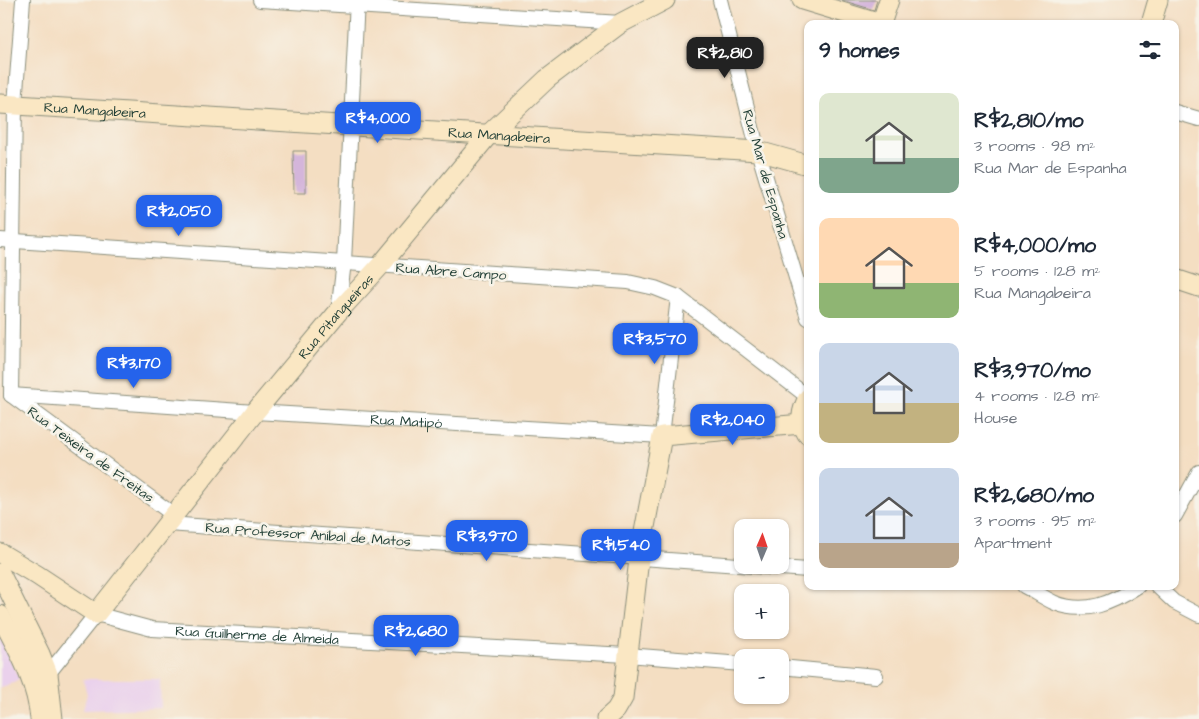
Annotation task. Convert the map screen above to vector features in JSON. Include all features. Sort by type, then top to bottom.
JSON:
[{"type":"street","points":[[10,394],[6,241],[8,104],[23,0]]},
{"type":"street","points":[[260,0],[357,3],[621,23]]},
{"type":"street","name":"Rua Pitangueiras","points":[[48,674],[172,520],[255,412],[338,312],[380,266],[490,133],[547,79],[621,23],[665,0]]},
{"type":"street","name":"Rua Mar de Espanha","points":[[720,0],[758,150],[804,305]]},
{"type":"street","points":[[802,0],[868,20]]},
{"type":"street","points":[[882,20],[888,0]]},
{"type":"street","points":[[1152,20],[1158,0]]},
{"type":"street","points":[[338,312],[344,262],[357,3]]},
{"type":"street","name":"Rua Mangabeira","points":[[8,104],[758,150],[804,164]]},
{"type":"street","points":[[1179,113],[1199,119]]},
{"type":"street","name":"Rua Abre Campo","points":[[6,241],[628,282],[656,288],[678,297],[804,394]]},
{"type":"street","points":[[1179,280],[1199,287]]},
{"type":"street","points":[[606,719],[616,710],[623,698],[639,559],[662,436],[678,297]]},
{"type":"street","name":"Rua Matipó","points":[[10,394],[255,412],[662,436],[804,429]]},
{"type":"street","name":"Rua Teixeira de Freitas","points":[[10,394],[172,520]]},
{"type":"street","points":[[804,406],[802,411],[804,423]]},
{"type":"street","points":[[1179,509],[1199,472]]},
{"type":"street","name":"Rua Professor Aníbal de Matos","points":[[172,520],[639,559],[804,570]]},
{"type":"street","name":"Rua Guilherme de Almeida","points":[[0,553],[96,614],[152,628],[627,655],[734,663]]},
{"type":"street","points":[[0,573],[48,674],[53,719]]},
{"type":"street","points":[[1032,590],[1054,602],[1072,607],[1094,607],[1113,602],[1132,590]]},
{"type":"street","points":[[1161,590],[1174,602],[1199,616]]},
{"type":"street","points":[[0,615],[30,674],[37,697],[40,719]]},
{"type":"street","points":[[789,669],[876,676]]},
{"type":"shaded area","points":[[0,637],[19,679],[0,689]]},
{"type":"shaded area","points":[[83,679],[160,679],[161,708],[83,710],[87,694]]},
{"type":"building","points":[[841,0],[877,0],[874,10]]},
{"type":"building","points":[[293,151],[306,151],[306,193],[294,193]]}]
